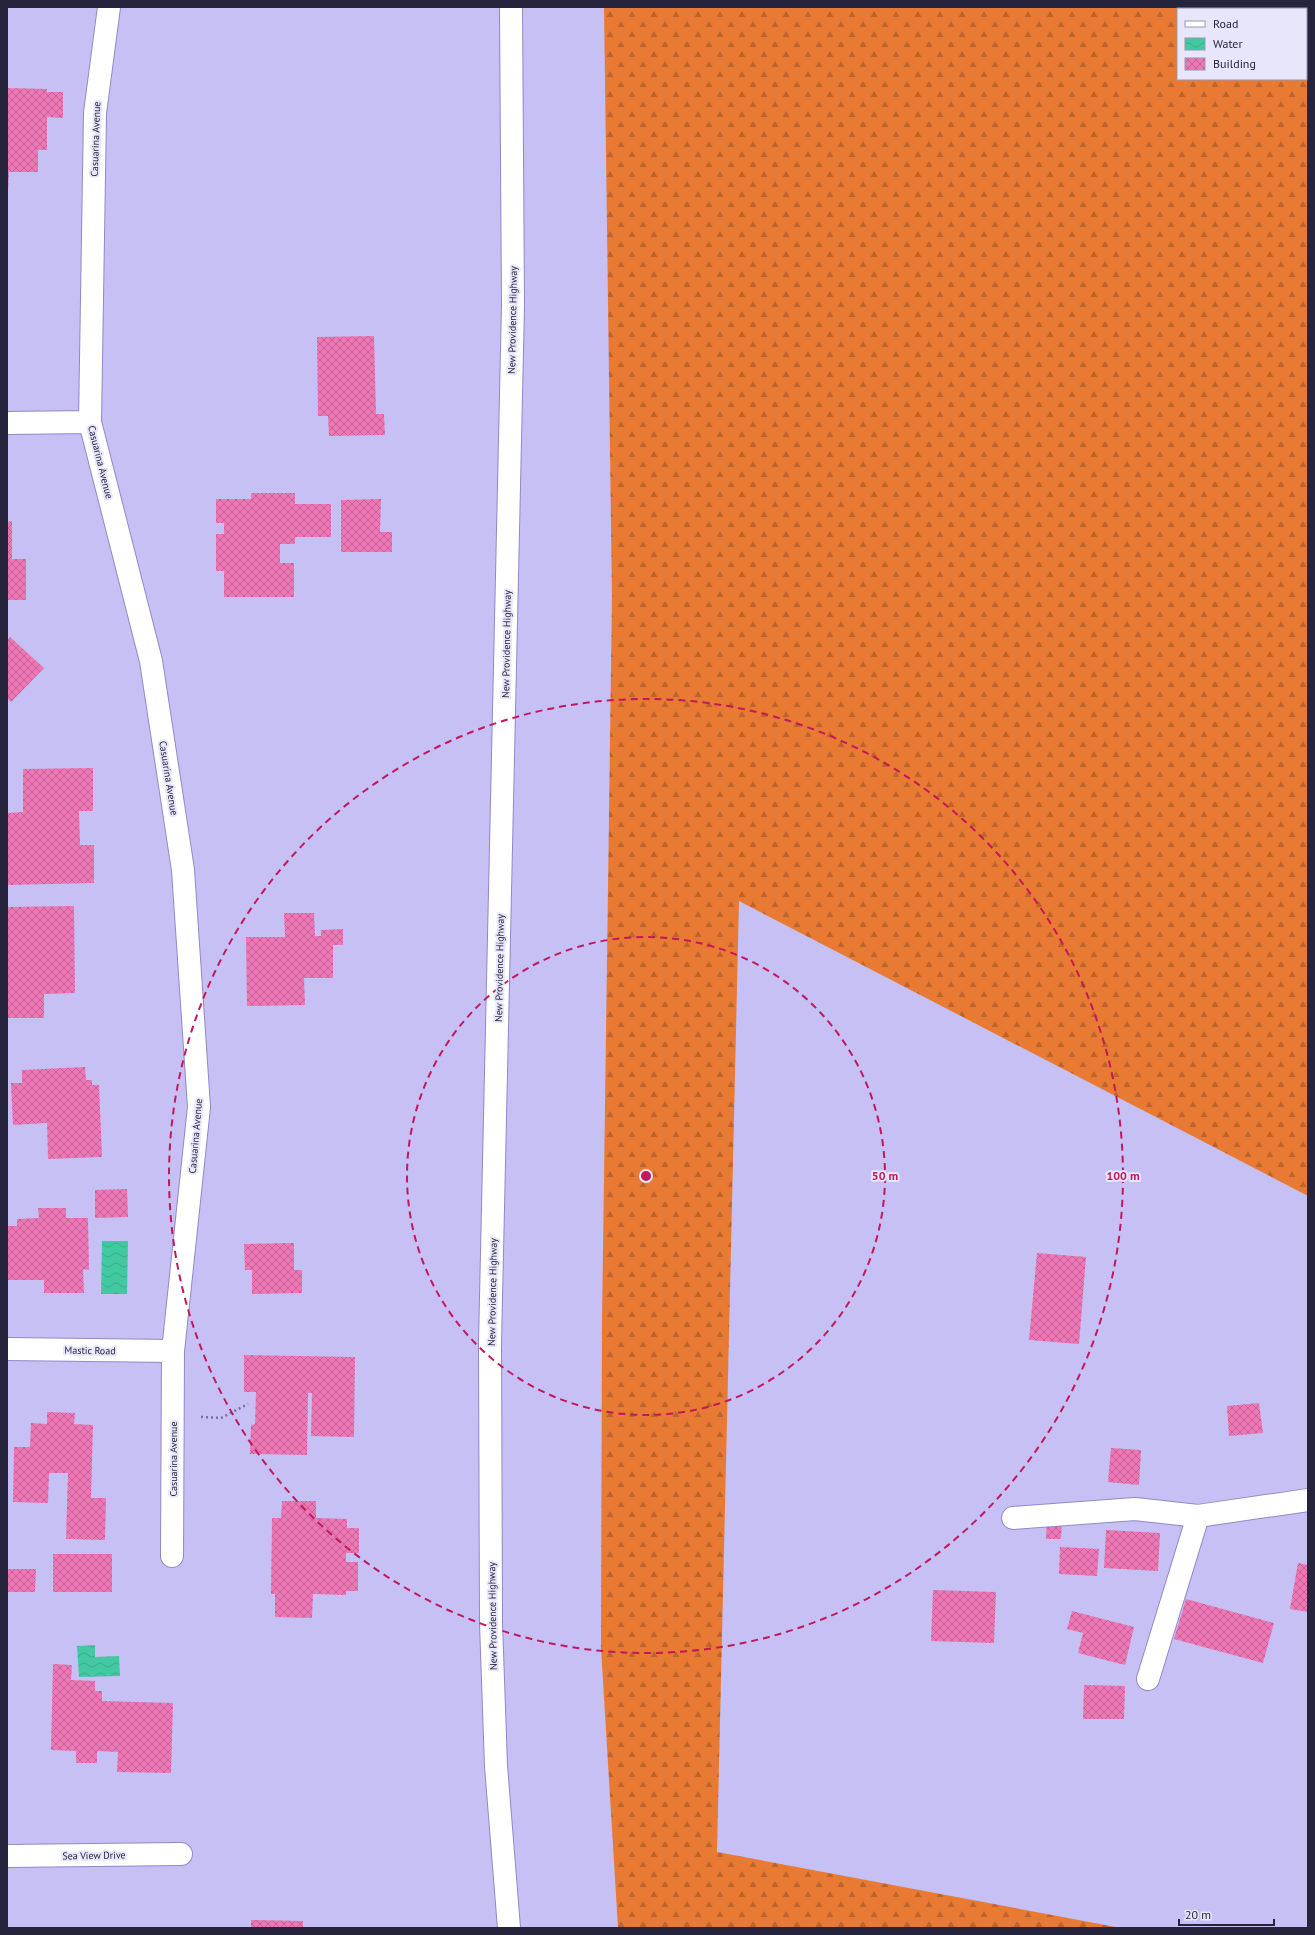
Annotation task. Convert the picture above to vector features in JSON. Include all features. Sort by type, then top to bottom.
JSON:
[{"type":"main road","name":"Casuarina Avenue","points":[[109,7],[95,113],[90,422],[151,661],[183,870],[199,1107],[173,1351],[172,1556]]},
{"type":"main road","name":"New Providence Highway","points":[[510,1928],[496,1766],[492,1623],[490,1343],[513,312],[511,7]]},
{"type":"main road","points":[[7,423],[90,422]]},
{"type":"main road","name":"Mastic Road","points":[[7,1349],[173,1351]]},
{"type":"main road","points":[[1013,1518],[1135,1509],[1198,1516],[1308,1500]]},
{"type":"main road","points":[[1148,1679],[1198,1516]]},
{"type":"main road","name":"Sea View Drive","points":[[7,1856],[181,1854]]},
{"type":"path","points":[[173,1415],[221,1418],[248,1404]]},
{"type":"green space","points":[[604,7],[1308,7],[1308,1196],[739,901],[717,1852],[1121,1928],[618,1928],[601,1648],[602,1324],[612,597]]},
{"type":"water","points":[[102,1241],[128,1241],[127,1294],[101,1294]]},
{"type":"water","points":[[95,1645],[95,1657],[119,1656],[120,1676],[79,1677],[77,1646]]},
{"type":"building","points":[[7,88],[47,89],[47,92],[63,92],[63,118],[47,117],[47,150],[38,150],[38,172],[9,172],[8,192],[7,192]]},
{"type":"building","points":[[374,336],[376,414],[384,414],[385,435],[329,436],[328,416],[318,416],[317,337]]},
{"type":"building","points":[[251,493],[295,493],[295,504],[331,504],[331,537],[295,537],[295,544],[280,544],[280,563],[294,563],[294,597],[224,597],[224,571],[216,571],[216,534],[224,534],[224,523],[216,523],[216,499],[251,499]]},
{"type":"building","points":[[381,499],[380,532],[392,532],[392,552],[341,552],[341,500]]},
{"type":"building","points":[[12,521],[12,559],[26,559],[26,600],[7,600],[7,522]]},
{"type":"building","points":[[10,637],[44,668],[11,702],[7,698],[7,641]]},
{"type":"building","points":[[93,768],[93,811],[79,811],[80,845],[94,845],[94,883],[7,885],[7,813],[23,812],[23,769]]},
{"type":"building","points":[[74,906],[75,993],[44,994],[44,1018],[7,1018],[7,907]]},
{"type":"building","points":[[284,913],[314,913],[315,936],[321,936],[321,930],[343,929],[343,945],[333,945],[333,978],[304,978],[305,1005],[247,1006],[246,937],[285,937]]},
{"type":"building","points":[[85,1067],[86,1080],[92,1080],[92,1085],[99,1085],[102,1157],[48,1159],[47,1123],[13,1125],[11,1083],[22,1083],[22,1070]]},
{"type":"building","points":[[127,1189],[128,1217],[95,1218],[95,1190]]},
{"type":"building","points":[[38,1208],[66,1208],[66,1218],[88,1218],[89,1270],[83,1269],[84,1293],[44,1293],[44,1280],[7,1280],[7,1226],[17,1226],[17,1219],[39,1218]]},
{"type":"building","points":[[294,1243],[294,1270],[302,1270],[302,1293],[252,1294],[252,1270],[245,1270],[244,1244]]},
{"type":"building","points":[[1037,1253],[1086,1257],[1079,1344],[1029,1340]]},
{"type":"building","points":[[244,1355],[355,1357],[354,1437],[311,1436],[312,1393],[308,1393],[307,1455],[250,1454],[251,1425],[255,1424],[256,1392],[244,1392]]},
{"type":"building","points":[[1259,1403],[1263,1433],[1229,1436],[1227,1406]]},
{"type":"building","points":[[47,1412],[75,1413],[74,1424],[93,1425],[91,1498],[106,1498],[105,1540],[66,1539],[68,1473],[49,1473],[48,1503],[13,1502],[14,1447],[30,1447],[31,1423],[47,1424]]},
{"type":"building","points":[[1111,1448],[1141,1450],[1139,1485],[1108,1482]]},
{"type":"building","points":[[282,1501],[316,1501],[316,1518],[347,1519],[347,1528],[359,1528],[359,1553],[346,1553],[346,1562],[358,1562],[358,1591],[346,1591],[346,1595],[313,1594],[312,1618],[275,1617],[275,1594],[271,1594],[272,1518],[281,1518]]},
{"type":"building","points":[[1047,1519],[1062,1520],[1061,1539],[1046,1539]]},
{"type":"building","points":[[1106,1530],[1160,1533],[1158,1571],[1104,1568]]},
{"type":"building","points":[[1060,1547],[1099,1549],[1097,1576],[1059,1574]]},
{"type":"building","points":[[53,1554],[112,1554],[112,1592],[53,1592]]},
{"type":"building","points":[[1298,1563],[1308,1565],[1308,1612],[1290,1609]]},
{"type":"building","points":[[7,1569],[36,1569],[35,1592],[7,1592]]},
{"type":"building","points":[[933,1590],[996,1592],[994,1643],[931,1641]]},
{"type":"building","points":[[1186,1599],[1274,1623],[1263,1663],[1174,1639]]},
{"type":"building","points":[[1072,1611],[1134,1627],[1125,1665],[1078,1653],[1083,1633],[1067,1629]]},
{"type":"building","points":[[53,1664],[72,1665],[71,1680],[95,1681],[95,1691],[102,1691],[102,1701],[173,1703],[171,1773],[117,1772],[118,1752],[97,1751],[97,1763],[76,1763],[76,1751],[51,1750]]},
{"type":"building","points":[[1084,1685],[1125,1686],[1124,1719],[1083,1719]]},
{"type":"building","points":[[251,1920],[303,1921],[303,1928],[251,1928]]}]
